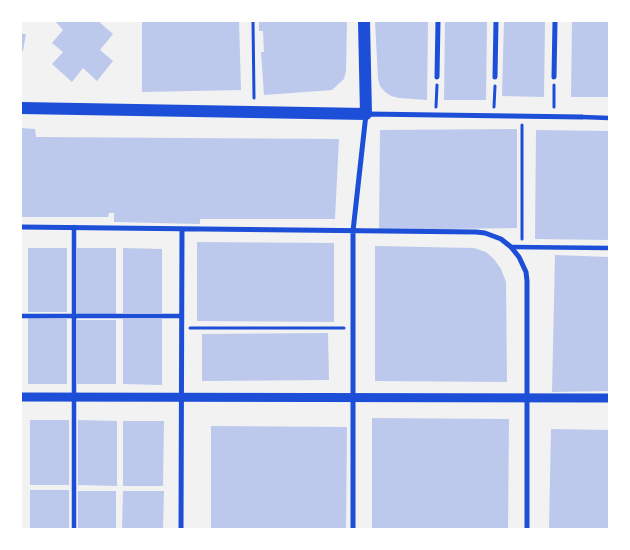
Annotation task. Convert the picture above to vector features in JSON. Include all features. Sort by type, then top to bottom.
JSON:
[{"type":"main road","points":[[21,108],[366,114],[364,21]]},
{"type":"street","points":[[437,77],[438,21]]},
{"type":"street","points":[[495,78],[496,21]]},
{"type":"street","points":[[554,77],[555,21]]},
{"type":"street","points":[[353,529],[353,231],[366,114],[609,118]]},
{"type":"street","points":[[21,227],[476,232],[493,235],[501,239],[519,257],[523,264],[527,281],[527,529]]},
{"type":"street","points":[[74,227],[74,529]]},
{"type":"street","points":[[181,529],[182,229]]},
{"type":"street","points":[[511,247],[609,248]]},
{"type":"street","points":[[21,316],[182,316]]},
{"type":"street","points":[[21,397],[609,398]]},
{"type":"path","points":[[253,21],[254,112]]},
{"type":"path","points":[[436,115],[437,77]]},
{"type":"path","points":[[554,77],[554,117]]},
{"type":"path","points":[[494,116],[495,78]]},
{"type":"path","points":[[522,116],[522,247]]},
{"type":"path","points":[[182,328],[353,328]]},
{"type":"building","points":[[55,21],[98,21],[113,34],[100,50],[113,61],[97,81],[83,68],[72,82],[52,64],[63,52],[52,43],[63,30]]},
{"type":"building","points":[[142,21],[239,21],[241,90],[142,92]]},
{"type":"building","points":[[259,21],[347,21],[346,71],[344,79],[332,90],[264,95],[261,52],[264,52],[263,31],[259,31]]},
{"type":"building","points":[[375,21],[428,21],[427,100],[391,96],[380,86]]},
{"type":"building","points":[[445,21],[487,21],[486,100],[444,100]]},
{"type":"building","points":[[504,21],[545,21],[544,97],[502,96]]},
{"type":"building","points":[[572,21],[609,21],[609,97],[571,97]]},
{"type":"building","points":[[21,34],[26,34],[23,51],[21,51]]},
{"type":"building","points":[[21,128],[35,129],[36,137],[339,139],[335,219],[200,219],[200,224],[114,222],[114,213],[109,213],[108,217],[21,217]]},
{"type":"building","points":[[517,129],[517,228],[379,230],[380,130]]},
{"type":"building","points":[[536,130],[609,131],[609,240],[535,239]]},
{"type":"building","points":[[197,242],[334,243],[334,322],[197,321]]},
{"type":"building","points":[[375,246],[474,248],[486,252],[494,259],[501,269],[506,282],[507,382],[375,381]]},
{"type":"building","points":[[28,248],[67,248],[67,312],[28,312]]},
{"type":"building","points":[[77,248],[116,248],[116,314],[77,314]]},
{"type":"building","points":[[123,248],[162,249],[162,313],[123,313]]},
{"type":"building","points":[[555,255],[609,257],[609,391],[552,392]]},
{"type":"building","points":[[28,318],[67,319],[67,384],[28,384]]},
{"type":"building","points":[[123,319],[162,319],[162,385],[123,384]]},
{"type":"building","points":[[77,320],[116,320],[116,384],[77,384]]},
{"type":"building","points":[[328,333],[329,380],[202,381],[202,334]]},
{"type":"building","points":[[372,418],[509,419],[508,529],[372,529]]},
{"type":"building","points":[[30,420],[69,420],[69,485],[30,485]]},
{"type":"building","points":[[78,420],[117,421],[117,486],[78,485]]},
{"type":"building","points":[[123,421],[164,421],[163,486],[123,486]]},
{"type":"building","points":[[211,426],[347,427],[346,529],[211,529]]},
{"type":"building","points":[[551,429],[609,430],[609,529],[549,529]]},
{"type":"building","points":[[30,490],[69,490],[69,529],[30,529]]},
{"type":"building","points":[[78,491],[116,491],[116,529],[78,529]]},
{"type":"building","points":[[123,491],[164,491],[163,529],[122,529]]}]
